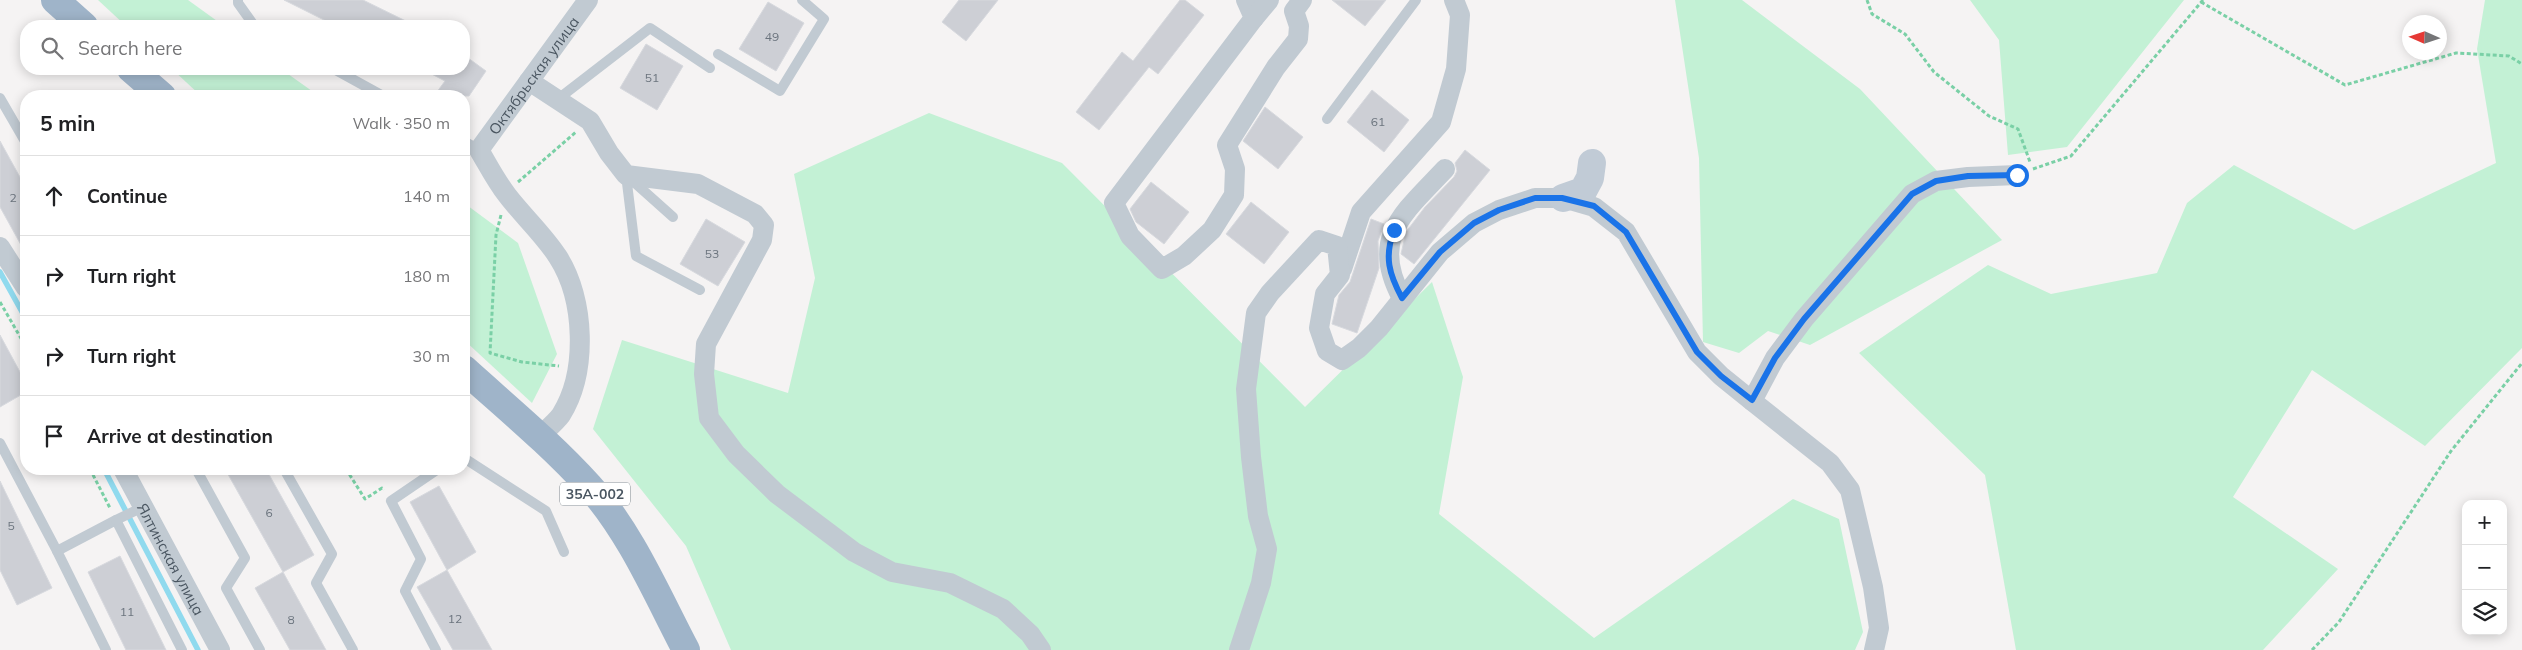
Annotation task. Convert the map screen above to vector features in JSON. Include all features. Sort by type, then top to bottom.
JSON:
[{"type":"highway","points":[[55,0],[77,20]]},
{"type":"highway","points":[[138,75],[155,90]]},
{"type":"highway","name":"35А-002","points":[[470,374],[539,437],[589,487],[615,521],[686,650]]},
{"type":"main road","points":[[1562,198],[1583,190],[1590,178],[1592,163]]},
{"type":"street","name":"Октябрьская улица","points":[[539,437],[560,415],[577,368],[581,332],[576,299],[558,258],[506,194],[471,145],[530,81],[588,0]]},
{"type":"street","points":[[1269,0],[1250,9],[1114,203],[1130,236],[1162,269],[1184,256],[1212,230],[1234,196],[1235,169],[1227,145],[1276,67],[1298,39],[1300,26],[1294,11],[1302,0]]},
{"type":"street","points":[[1454,0],[1460,15],[1456,70],[1441,122],[1361,212],[1340,275],[1325,294],[1319,328],[1327,351],[1342,360],[1360,348],[1379,328],[1440,252],[1474,223],[1499,210],[1535,198],[1562,198],[1594,206],[1626,232],[1697,352],[1721,376],[1830,463],[1850,490],[1873,587],[1879,628],[1874,650]]},
{"type":"street","points":[[530,81],[590,120],[609,153],[626,175],[698,184],[755,214],[764,226],[762,240],[706,344],[704,374],[709,418],[736,454],[777,494],[854,552],[892,572],[950,583],[1003,609],[1030,634],[1041,650]]},
{"type":"street","points":[[1402,298],[1392,280],[1388,245],[1394,230],[1405,212],[1445,169]]},
{"type":"street","points":[[1752,400],[1775,358],[1804,319],[1912,194],[1936,181],[1968,176],[2025,172]]},
{"type":"street","points":[[1239,650],[1261,583],[1267,549],[1258,516],[1246,389],[1256,313],[1270,293],[1319,240],[1337,246],[1340,275]]},
{"type":"street","points":[[0,247],[20,277]]},
{"type":"street","name":"Ялтинская улица","points":[[126,475],[220,650]]},
{"type":"lane","points":[[718,54],[780,91],[824,20],[802,0]]},
{"type":"lane","points":[[1328,119],[1416,0]]},
{"type":"lane","points":[[239,1],[251,20]]},
{"type":"lane","points":[[558,99],[650,28],[710,68]]},
{"type":"lane","points":[[345,75],[373,90]]},
{"type":"lane","points":[[0,98],[20,133]]},
{"type":"lane","points":[[626,175],[673,217]]},
{"type":"lane","points":[[626,175],[636,256],[700,290]]},
{"type":"lane","points":[[0,443],[57,551],[106,650]]},
{"type":"lane","points":[[470,462],[546,511],[564,552]]},
{"type":"lane","points":[[199,475],[246,558],[226,588],[260,650]]},
{"type":"lane","points":[[287,475],[332,554],[316,583],[352,650]]},
{"type":"lane","points":[[429,475],[391,500],[421,559],[406,591],[436,650]]},
{"type":"lane","points":[[57,551],[143,507]]},
{"type":"lane","points":[[116,520],[182,650]]},
{"type":"path","points":[[1867,0],[1872,14],[1905,34],[1934,72],[1990,116],[2018,128],[2025,172],[2071,156],[2202,1],[2345,85],[2456,53],[2509,56],[2522,64]]},
{"type":"path","points":[[577,368],[522,362],[490,353],[496,236],[506,194],[590,120]]},
{"type":"path","points":[[0,302],[20,337]]},
{"type":"path","points":[[2312,650],[2339,622],[2451,451],[2522,363]]},
{"type":"path","points":[[93,475],[116,520]]},
{"type":"path","points":[[350,475],[365,498],[382,488],[391,500]]},
{"type":"green space","points":[[98,0],[188,0],[216,20],[120,20]]},
{"type":"green space","points":[[1675,0],[1742,0],[1860,89],[2002,240],[1810,345],[1768,331],[1739,353],[1703,342],[1699,158]]},
{"type":"green space","points":[[1970,0],[2184,0],[2067,147],[2008,155],[1999,40]]},
{"type":"green space","points":[[2485,0],[2522,0],[2522,348],[2425,446],[2312,370],[2233,497],[2338,569],[2263,650],[2016,650],[1985,475],[1859,353],[1988,265],[2051,294],[2157,273],[2187,203],[2234,165],[2354,230],[2496,163],[2477,49]]},
{"type":"green space","points":[[178,75],[289,75],[311,90],[195,90]]},
{"type":"green space","points":[[929,113],[1062,163],[1305,407],[1432,282],[1463,377],[1439,514],[1594,638],[1793,499],[1839,519],[1863,632],[1855,650],[731,650],[686,546],[593,429],[622,340],[788,393],[815,278],[794,174]]},
{"type":"green space","points":[[470,207],[518,243],[557,354],[532,403],[470,346]]},
{"type":"building","points":[[284,0],[363,0],[404,20],[324,20]]},
{"type":"building","points":[[959,0],[998,0],[966,41],[942,22]]},
{"type":"building","points":[[1180,0],[1185,0],[1204,15],[1158,74],[1149,67],[1099,130],[1076,112],[1122,52],[1133,61]]},
{"type":"building","points":[[1332,0],[1386,0],[1365,26]]},
{"type":"building","points":[[768,2],[804,23],[776,71],[739,49]]},
{"type":"building","points":[[646,44],[683,66],[657,110],[620,88]]},
{"type":"building","points":[[470,59],[486,71],[470,95],[470,90],[438,90],[445,81],[434,75],[470,75]]},
{"type":"building","points":[[1372,90],[1409,120],[1384,152],[1347,122]]},
{"type":"building","points":[[1265,107],[1303,137],[1278,169],[1243,141]]},
{"type":"building","points":[[0,141],[20,177],[20,243],[0,207]]},
{"type":"building","points":[[1465,150],[1490,170],[1414,264],[1401,254],[1406,232],[1425,207],[1454,177],[1457,171],[1455,163]]},
{"type":"building","points":[[1151,182],[1189,212],[1164,244],[1136,222],[1130,209]]},
{"type":"building","points":[[1251,202],[1289,232],[1264,264],[1226,234]]},
{"type":"building","points":[[706,219],[745,242],[718,286],[680,264]]},
{"type":"building","points":[[1371,219],[1384,224],[1378,241],[1379,268],[1357,333],[1332,324],[1339,295],[1350,282]]},
{"type":"building","points":[[0,335],[20,372],[20,395],[0,407]]},
{"type":"building","points":[[228,475],[269,475],[314,555],[283,572]]},
{"type":"building","points":[[0,481],[52,588],[17,605],[0,570]]},
{"type":"building","points":[[439,486],[476,552],[447,570],[410,502]]},
{"type":"building","points":[[120,556],[166,650],[126,650],[88,572]]},
{"type":"building","points":[[447,570],[492,650],[453,650],[417,587]]},
{"type":"building","points":[[283,572],[326,650],[290,650],[255,588]]},
{"type":"waterway","points":[[0,272],[20,308]]},
{"type":"waterway","points":[[107,475],[198,650]]},
{"type":"route","points":[[1394,230],[1388,245],[1388,256],[1392,280],[1402,298],[1440,252],[1474,223],[1499,210],[1535,198],[1562,198],[1594,206],[1626,232],[1697,352],[1721,376],[1752,400],[1775,358],[1804,319],[1912,194],[1936,181],[1968,176],[2017,175]]}]
